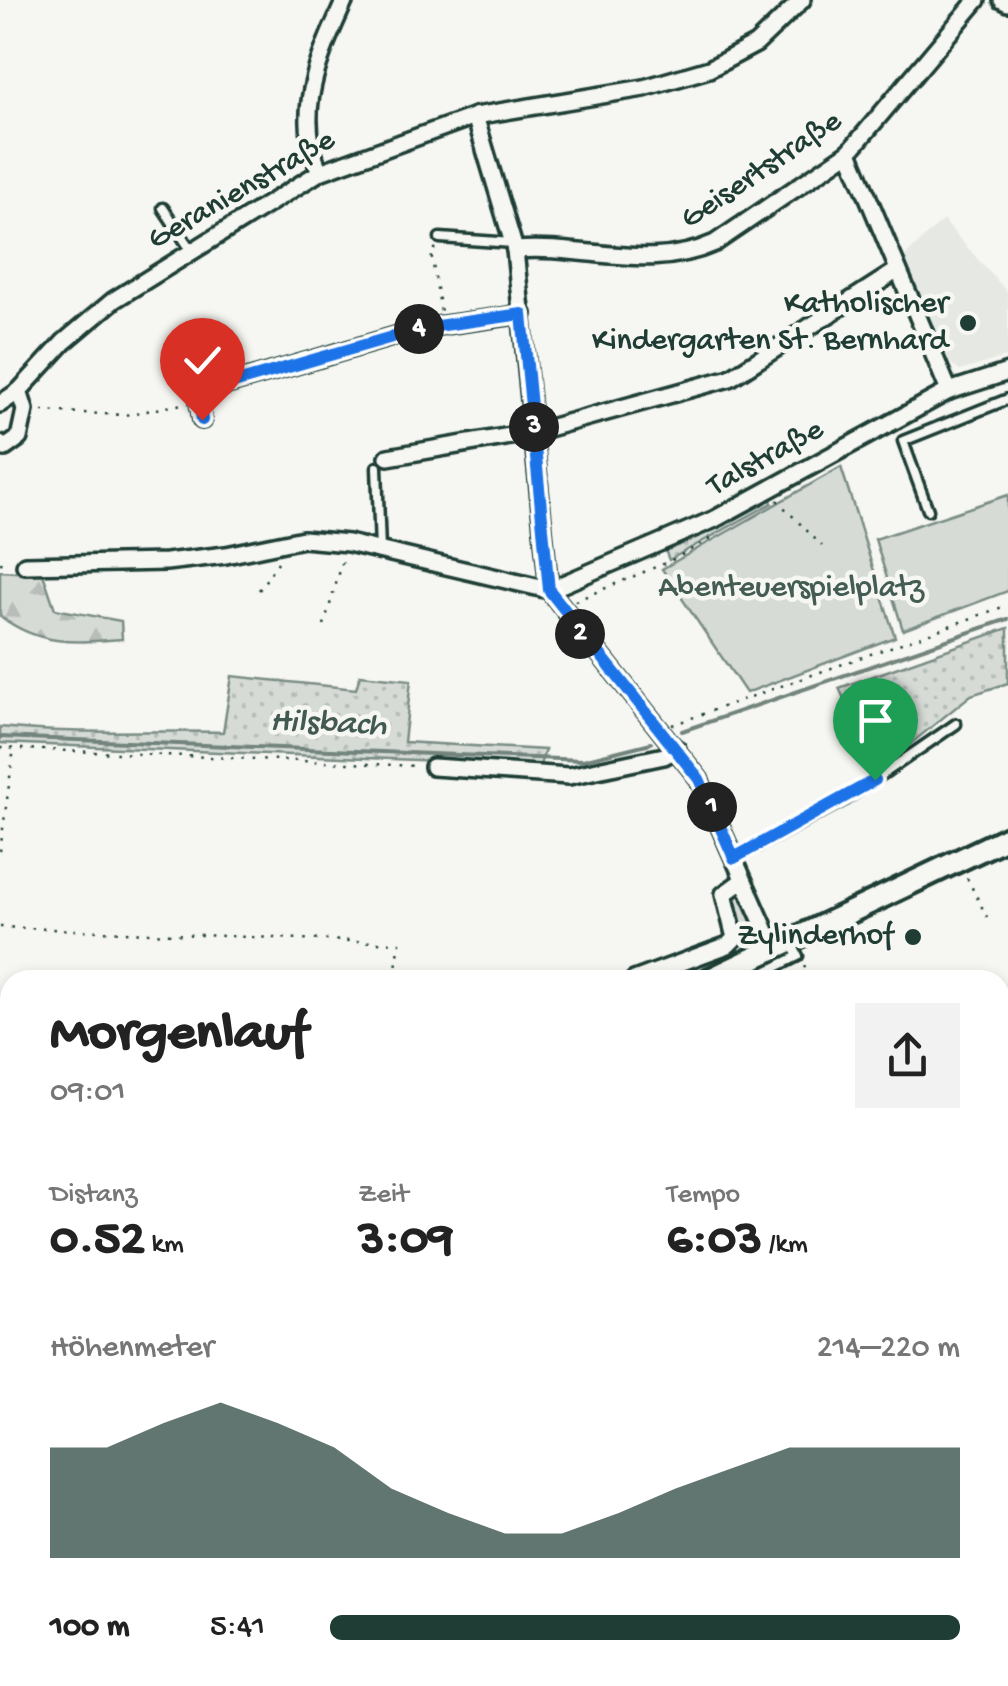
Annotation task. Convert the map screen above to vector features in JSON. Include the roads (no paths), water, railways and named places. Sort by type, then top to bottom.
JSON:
[{"type":"street","points":[[320,172],[308,130],[310,94],[345,0]]},
{"type":"street","name":"Geranienstraße","points":[[0,404],[19,391],[64,342],[114,300],[320,172],[474,116],[644,88],[709,69],[756,44],[802,0]]},
{"type":"street","name":"Geisertstraße","points":[[514,246],[654,260],[693,253],[715,243],[850,152],[977,0]]},
{"type":"street","points":[[474,116],[514,246],[549,590],[561,610],[699,779],[743,880],[788,949]]},
{"type":"street","points":[[850,152],[948,391]]},
{"type":"street","points":[[383,462],[534,432],[730,378],[898,270]]},
{"type":"street","points":[[202,420],[199,401],[206,391],[443,324],[522,314]]},
{"type":"street","name":"Talstraße","points":[[549,590],[771,490],[948,391],[1008,372]]},
{"type":"street","points":[[0,444],[6,448],[19,438],[25,410],[19,391]]},
{"type":"street","points":[[26,565],[166,562],[226,556],[286,541],[348,543],[549,590]]},
{"type":"street","points":[[433,767],[570,776],[664,756],[677,748]]},
{"type":"street","points":[[734,970],[788,949],[1008,837]]},
{"type":"street","points":[[661,970],[728,945],[734,938],[724,894],[743,880]]},
{"type":"lane","points":[[163,208],[191,250]]},
{"type":"lane","points":[[440,238],[514,246]]},
{"type":"lane","points":[[903,442],[1008,399]]},
{"type":"lane","points":[[891,422],[903,442],[928,510]]},
{"type":"lane","points":[[380,551],[383,462]]},
{"type":"lane","points":[[734,858],[844,800],[956,724]]},
{"type":"lane","points":[[762,970],[788,949]]},
{"type":"waterway","name":"Hilsbach","points":[[682,731],[1008,619]]},
{"type":"waterway","name":"Hilsbach","points":[[0,737],[583,760],[651,743]]},
{"type":"place","name":"Katholischer Kindergarten St. Bernhard","points":[[968,323]]},
{"type":"place","name":"Zylinderhof","points":[[913,937]]},
{"type":"park label","name":"Abenteuerspielplatz","points":[[791,589]]}]
